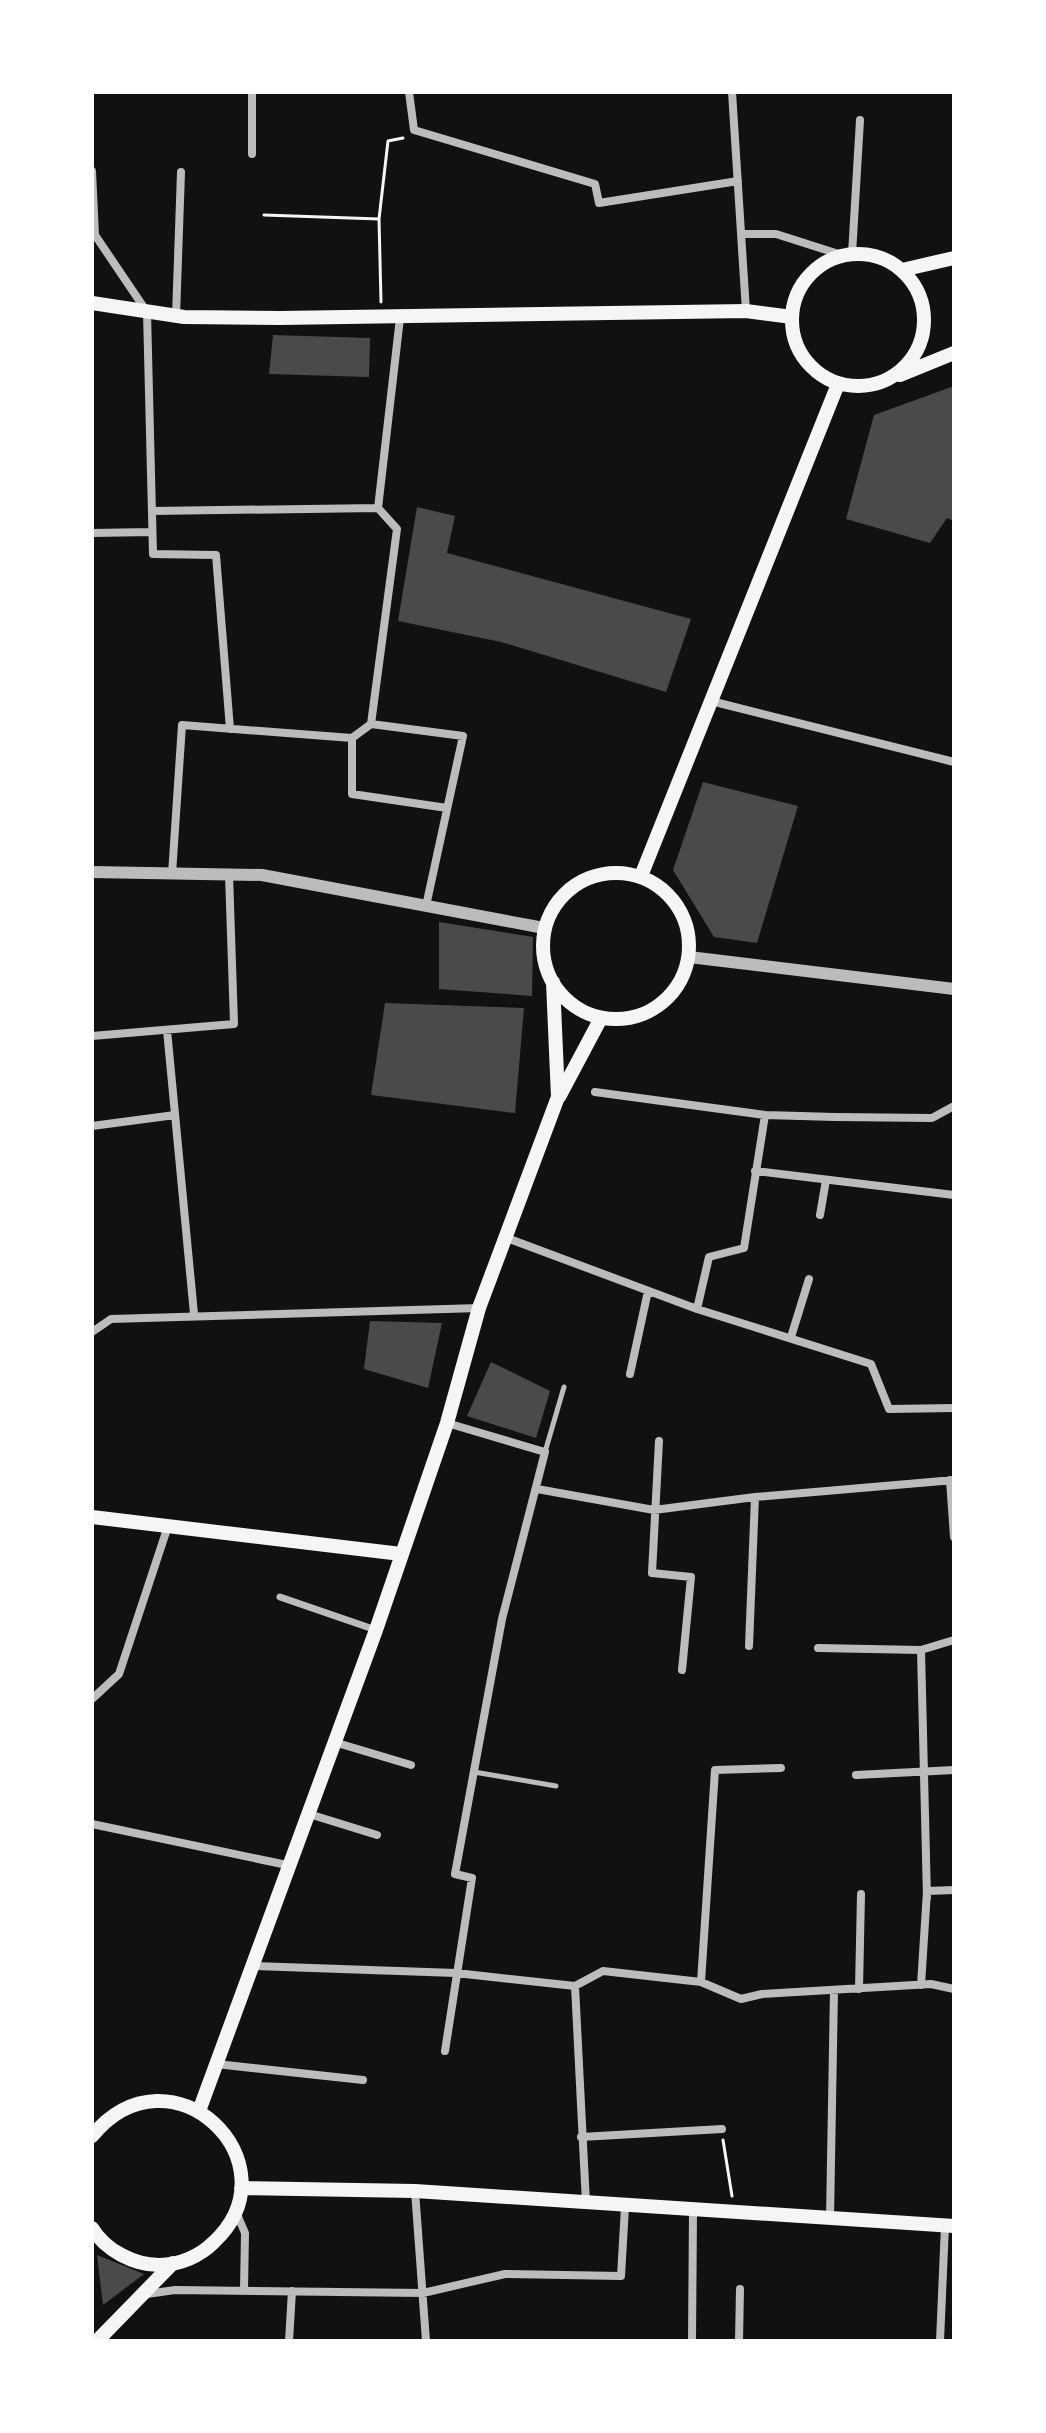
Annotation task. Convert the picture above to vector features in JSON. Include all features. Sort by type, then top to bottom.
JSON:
[{"type":"main road","points":[[892,378],[908,365],[920,347],[925,327],[920,296],[902,270],[884,259],[847,255],[813,271],[795,300],[792,317],[794,338],[803,358],[818,374],[838,384],[874,385],[892,378],[954,353]]},
{"type":"main road","points":[[902,270],[954,258]]},
{"type":"main road","points":[[92,303],[176,316],[400,318],[746,311],[792,317]]},
{"type":"main road","points":[[641,876],[838,384]]},
{"type":"main road","points":[[617,872],[641,876],[663,889],[679,908],[688,931],[689,957],[682,980],[668,999],[648,1013],[625,1019],[601,1018],[579,1010],[561,995],[553,982],[543,952],[544,928],[563,896],[593,876],[617,872]]},
{"type":"main road","points":[[553,982],[558,1097]]},
{"type":"main road","points":[[199,2111],[376,1630],[447,1423],[479,1308],[558,1097],[601,1018]]},
{"type":"main road","points":[[92,1517],[401,1554]]},
{"type":"main road","points":[[92,2136],[105,2121],[126,2107],[151,2100],[176,2102],[199,2111],[218,2125],[231,2143],[239,2165],[241,2188],[236,2212],[224,2233],[206,2250],[173,2263],[97,2341]]},
{"type":"main road","points":[[241,2188],[415,2191],[950,2226]]},
{"type":"main road","points":[[92,2228],[113,2250],[135,2261],[173,2263]]},
{"type":"street","points":[[252,92],[252,154]]},
{"type":"street","points":[[409,92],[414,130],[595,184],[599,203],[738,181]]},
{"type":"street","points":[[732,92],[746,311]]},
{"type":"street","points":[[741,234],[776,234],[847,255],[860,120]]},
{"type":"street","points":[[92,171],[93,238],[147,312],[153,554],[216,555],[230,729]]},
{"type":"street","points":[[176,316],[181,172]]},
{"type":"street","points":[[378,508],[400,318]]},
{"type":"street","points":[[152,511],[378,508],[397,529],[371,724]]},
{"type":"street","points":[[92,533],[152,532]]},
{"type":"street","points":[[711,701],[954,762]]},
{"type":"street","points":[[172,874],[182,725],[352,738],[371,724],[463,736],[426,906]]},
{"type":"street","points":[[352,738],[352,794],[447,808]]},
{"type":"street","points":[[92,872],[262,875],[544,928]]},
{"type":"street","points":[[92,1036],[234,1024],[229,874]]},
{"type":"street","points":[[689,957],[954,989]]},
{"type":"street","points":[[167,1030],[194,1314]]},
{"type":"street","points":[[595,1092],[765,1115],[932,1118],[954,1106]]},
{"type":"street","points":[[92,1126],[175,1115]]},
{"type":"street","points":[[697,1309],[709,1257],[744,1248],[765,1115]]},
{"type":"street","points":[[755,1171],[954,1195]]},
{"type":"street","points":[[820,1215],[826,1180]]},
{"type":"street","points":[[507,1238],[697,1309],[871,1364],[889,1409],[954,1408]]},
{"type":"street","points":[[791,1337],[809,1279]]},
{"type":"street","points":[[630,1374],[648,1291]]},
{"type":"street","points":[[92,1332],[111,1319],[194,1314],[479,1308]]},
{"type":"street","points":[[445,2051],[472,1878],[455,1874],[502,1619],[545,1452],[447,1423]]},
{"type":"street","points":[[659,1441],[652,1573],[691,1577],[682,1670]]},
{"type":"street","points":[[537,1489],[654,1510],[755,1497],[952,1480],[954,1537]]},
{"type":"street","points":[[749,1646],[755,1497]]},
{"type":"street","points":[[92,1699],[119,1674],[169,1525]]},
{"type":"street","points":[[280,1597],[376,1630]]},
{"type":"street","points":[[818,1648],[921,1650],[954,1640]]},
{"type":"street","points":[[921,1650],[927,1898]]},
{"type":"street","points":[[334,1742],[411,1765]]},
{"type":"street","points":[[701,1982],[715,1770],[781,1768]]},
{"type":"street","points":[[856,1775],[954,1770]]},
{"type":"street","points":[[309,1814],[377,1835]]},
{"type":"street","points":[[92,1824],[287,1865]]},
{"type":"street","points":[[921,1985],[927,1891],[954,1890]]},
{"type":"street","points":[[859,1989],[861,1894]]},
{"type":"street","points":[[251,1966],[456,1973],[575,1986],[603,1971],[701,1982],[741,1999],[762,1994],[921,1985],[954,1989]]},
{"type":"street","points":[[575,1986],[586,2204]]},
{"type":"street","points":[[830,2219],[834,1990]]},
{"type":"street","points":[[216,2064],[363,2080]]},
{"type":"street","points":[[581,2137],[722,2129]]},
{"type":"street","points":[[415,2191],[426,2341]]},
{"type":"street","points":[[142,2294],[175,2290],[423,2293],[505,2274],[621,2276],[625,2207]]},
{"type":"street","points":[[692,2341],[693,2211]]},
{"type":"street","points":[[236,2212],[245,2233],[244,2290]]},
{"type":"street","points":[[940,2341],[950,2226]]},
{"type":"street","points":[[739,2341],[740,2289]]},
{"type":"street","points":[[289,2341],[292,2291]]},
{"type":"lane","points":[[545,1452],[564,1387]]},
{"type":"lane","points":[[474,1772],[556,1786]]},
{"type":"path","points":[[382,318],[379,219],[388,141],[412,136],[414,130]]},
{"type":"path","points":[[264,215],[379,219]]},
{"type":"path","points":[[722,2129],[734,2214]]},
{"type":"building","points":[[273,335],[370,338],[369,377],[269,374]]},
{"type":"building","points":[[954,386],[954,521],[947,518],[930,543],[846,519],[874,415]]},
{"type":"building","points":[[417,507],[455,516],[447,553],[691,619],[666,692],[501,642],[398,621]]},
{"type":"building","points":[[703,782],[798,806],[757,943],[714,937],[673,870]]},
{"type":"building","points":[[439,922],[533,937],[532,996],[439,989]]},
{"type":"building","points":[[385,1003],[524,1008],[515,1113],[371,1095]]},
{"type":"building","points":[[370,1321],[442,1323],[428,1388],[364,1369]]},
{"type":"building","points":[[491,1362],[550,1391],[536,1438],[467,1416]]},
{"type":"building","points":[[97,2255],[144,2274],[103,2305]]}]
